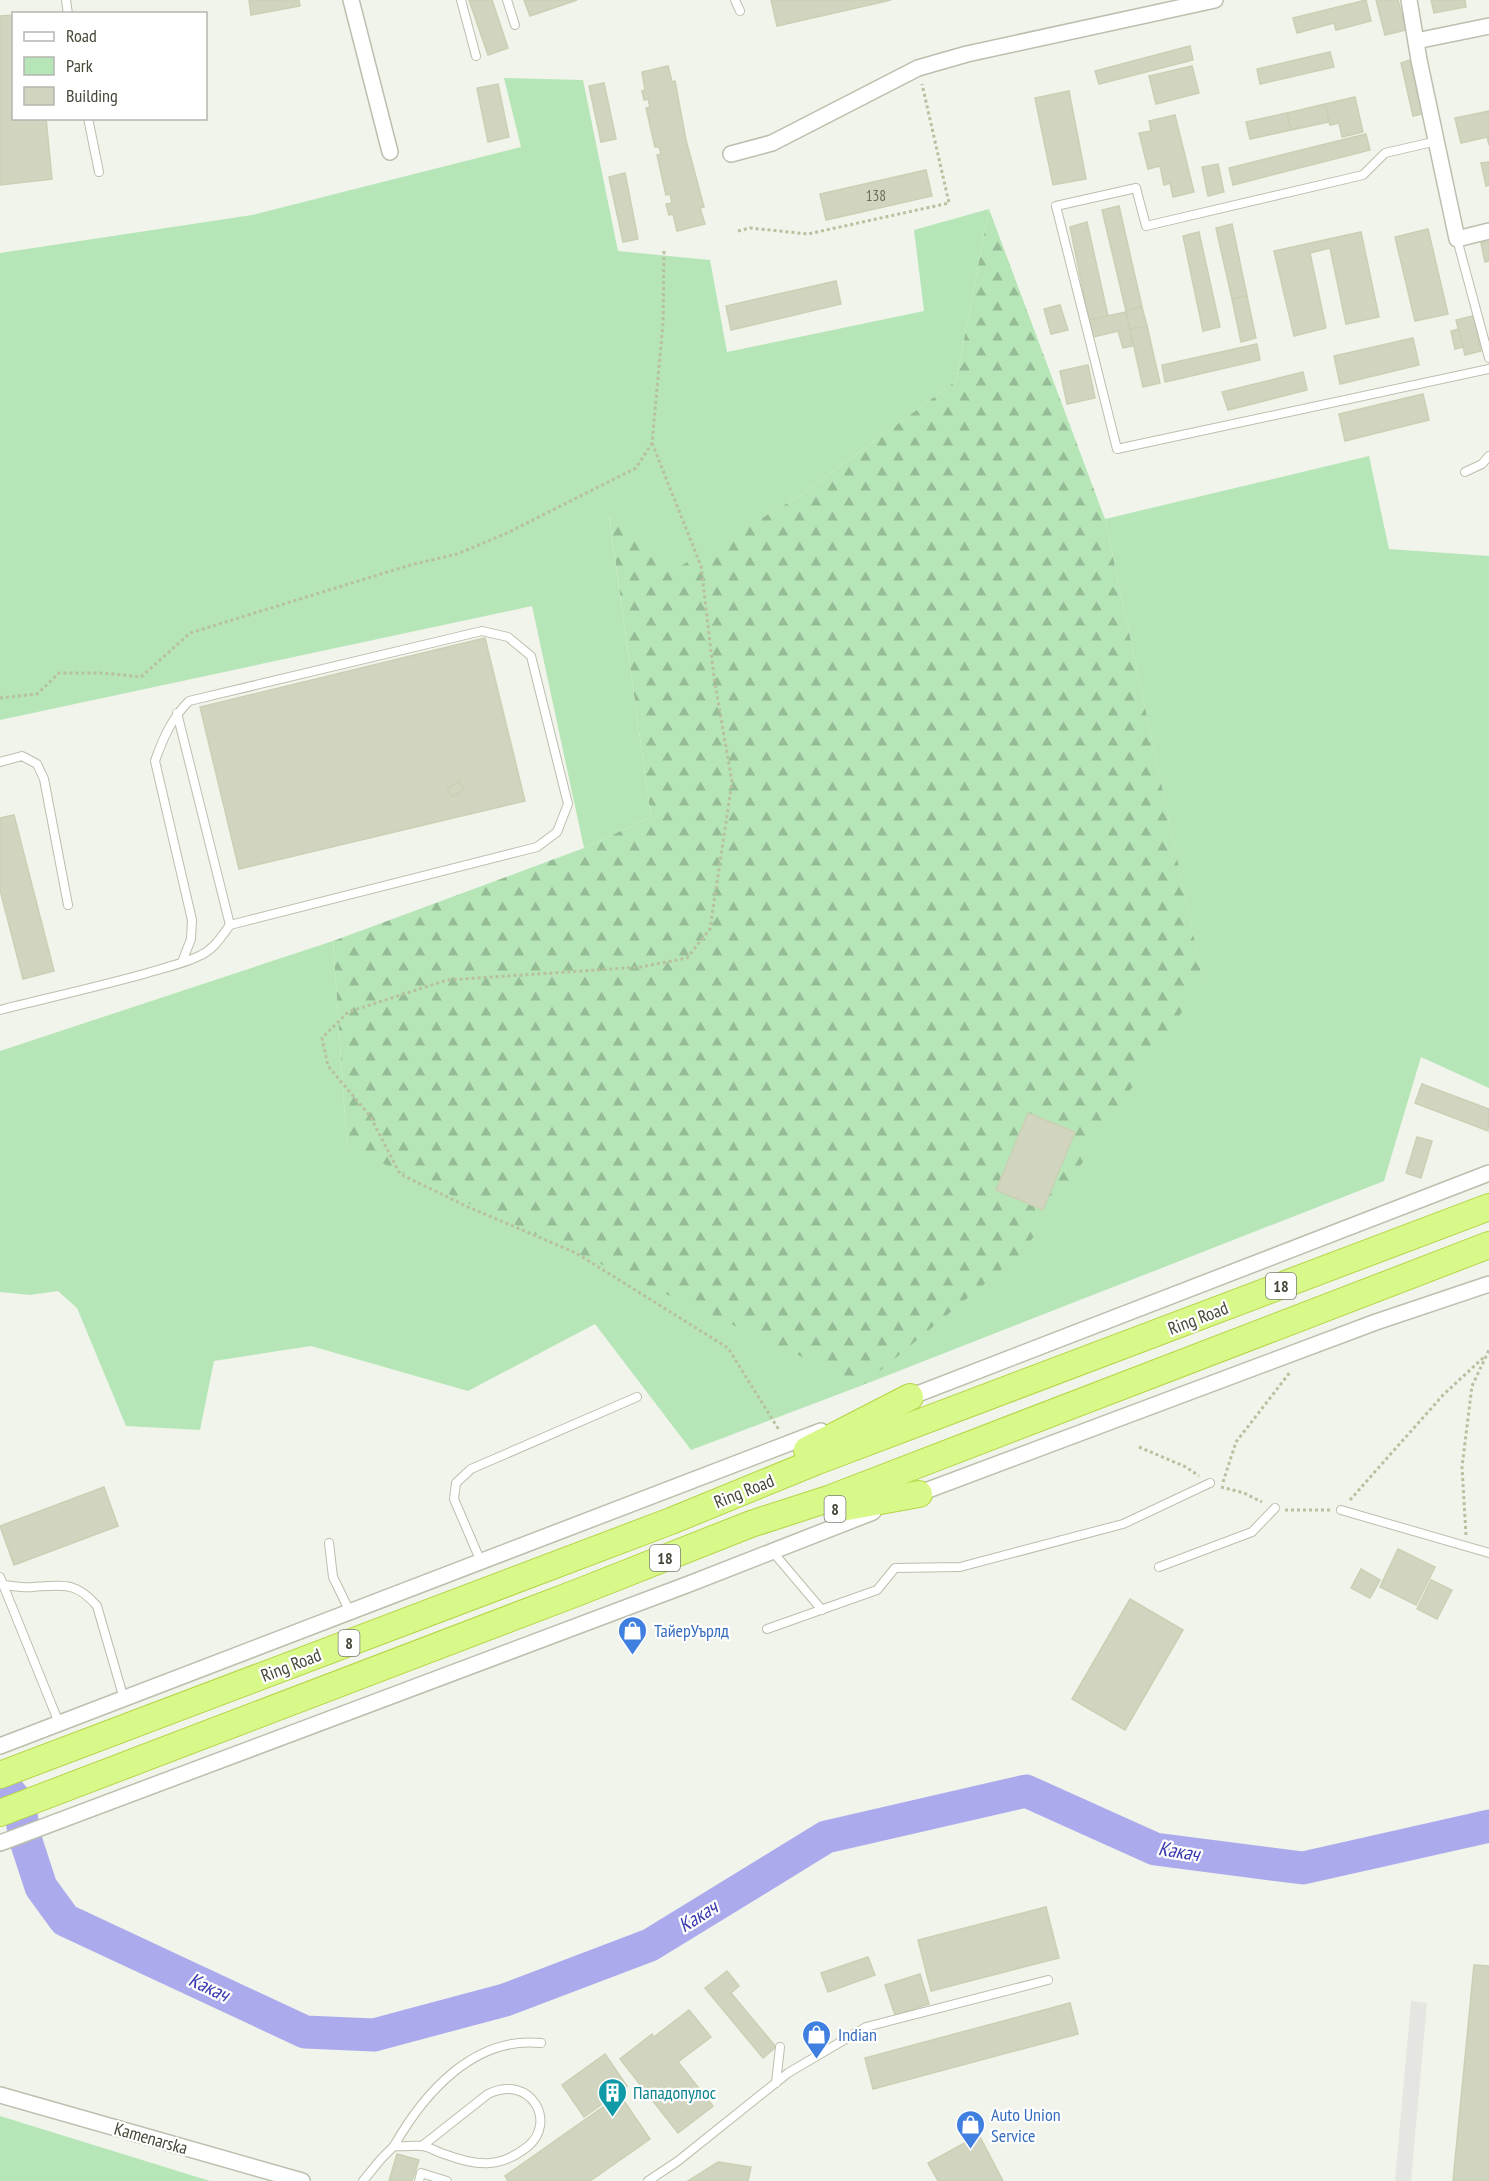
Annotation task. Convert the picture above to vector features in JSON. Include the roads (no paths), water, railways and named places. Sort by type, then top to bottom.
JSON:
[{"type":"highway","name":"Ring Road","points":[[0,1776],[671,1521],[815,1462],[1489,1207]]},
{"type":"highway","name":"Ring Road","points":[[0,1813],[751,1524],[842,1494],[1489,1245]]},
{"type":"highway","name":"8","points":[[671,1521],[909,1397]]},
{"type":"highway","name":"8","points":[[751,1524],[919,1494]]},
{"type":"street","points":[[351,0],[390,152]]},
{"type":"street","points":[[731,154],[772,143],[918,68],[967,54],[1215,0]]},
{"type":"street","points":[[1409,0],[1457,239],[1489,231]]},
{"type":"street","points":[[1416,41],[1489,26]]},
{"type":"street","name":"8","points":[[909,1397],[1489,1173]]},
{"type":"street","name":"8","points":[[919,1494],[1376,1322],[1489,1284]]},
{"type":"street","points":[[7,1743],[909,1397]]},
{"type":"street","points":[[0,1843],[919,1494]]},
{"type":"street","name":"Kamenarska","points":[[0,2095],[302,2181]]},
{"type":"lane","points":[[461,0],[476,56]]},
{"type":"lane","points":[[507,0],[515,25]]},
{"type":"lane","points":[[735,0],[740,11]]},
{"type":"lane","points":[[88,120],[99,172]]},
{"type":"lane","points":[[1437,141],[1385,153],[1363,175],[1146,226],[1136,188],[1056,206],[1117,449],[1489,369]]},
{"type":"lane","points":[[1457,239],[1489,358]]},
{"type":"lane","points":[[1465,472],[1482,464],[1489,456]]},
{"type":"lane","points":[[0,1010],[93,988],[182,962],[201,955],[216,945],[230,925],[537,847],[557,832],[568,804],[531,657],[508,637],[482,631],[189,701],[177,713],[162,740],[154,761],[192,920],[191,939],[182,962]]},
{"type":"lane","points":[[177,713],[230,925]]},
{"type":"lane","points":[[0,762],[22,756],[37,764],[44,779],[68,905]]},
{"type":"lane","points":[[481,1562],[454,1499],[456,1483],[471,1469],[637,1397]]},
{"type":"lane","points":[[768,1629],[877,1590],[895,1568],[960,1567],[1123,1524],[1210,1483]]},
{"type":"lane","points":[[1159,1567],[1252,1532],[1275,1508]]},
{"type":"lane","points":[[1341,1510],[1489,1553]]},
{"type":"lane","points":[[329,1543],[333,1577],[351,1612]]},
{"type":"lane","points":[[772,1551],[822,1610]]},
{"type":"lane","points":[[2,1581],[30,1588],[60,1584],[71,1586],[89,1597],[97,1606],[124,1699]]},
{"type":"lane","points":[[2,1581],[59,1724]]},
{"type":"lane","points":[[648,2181],[678,2161],[788,2073],[866,2027],[1048,1980]]},
{"type":"lane","points":[[365,2181],[394,2146],[406,2125],[430,2094],[468,2061],[513,2043],[523,2041],[541,2043]]},
{"type":"lane","points":[[776,2083],[780,2047]]},
{"type":"lane","points":[[394,2146],[422,2146],[466,2162],[489,2164],[499,2162],[533,2142],[540,2123],[539,2110],[528,2095],[515,2088],[496,2090],[422,2146]]},
{"type":"lane","points":[[419,2181],[421,2173],[447,2181]]},
{"type":"waterway","name":"Какач","points":[[0,1781],[19,1804],[25,1838],[41,1887],[65,1920],[305,2032],[374,2035],[505,2000],[650,1945],[826,1837],[1026,1791],[1155,1849],[1303,1868],[1489,1826]]},
{"type":"place","name":"ТайерУърлд","points":[[633,1656]]},
{"type":"place","name":"Indian","points":[[817,2060]]},
{"type":"place","name":"Пападопулос","points":[[612,2118]]},
{"type":"place","name":"Auto Union Service","points":[[970,2150]]}]
